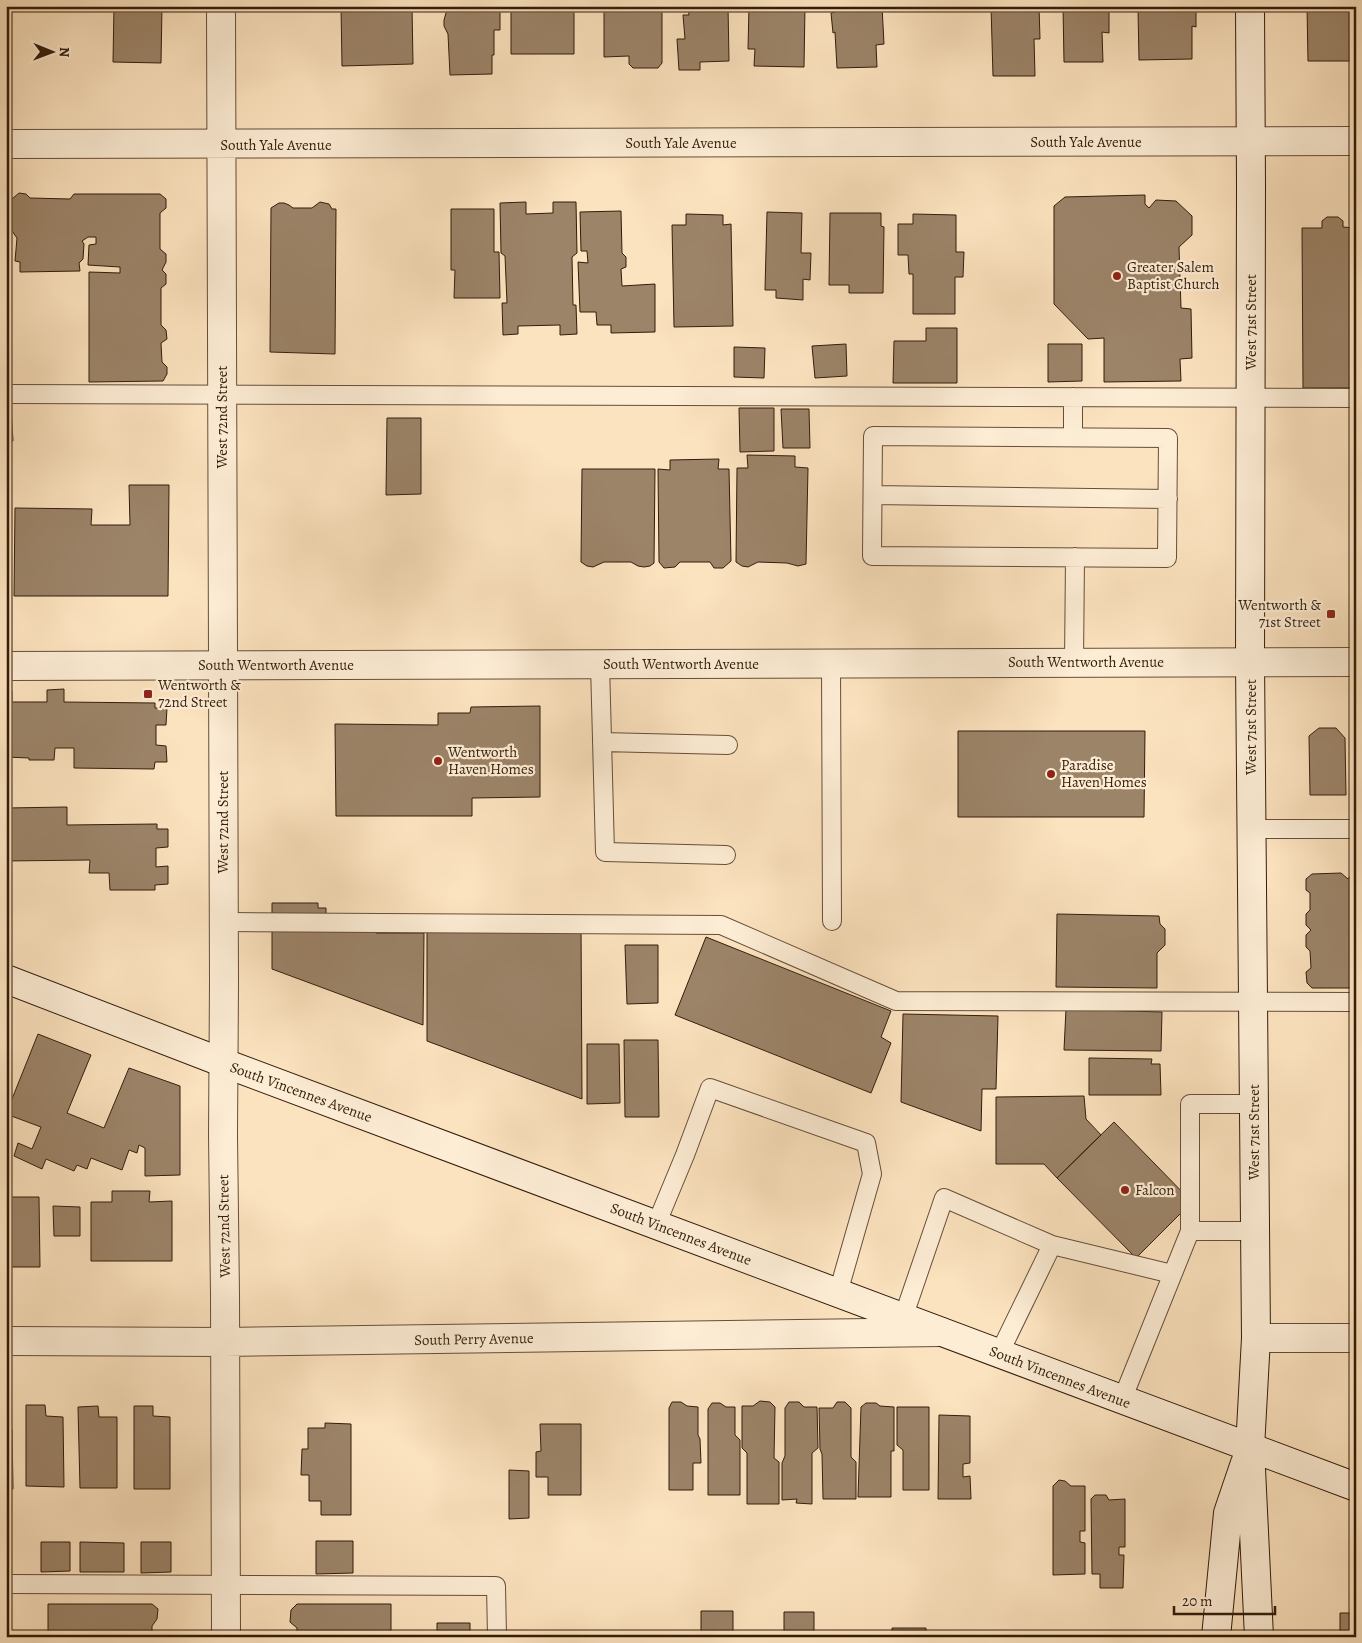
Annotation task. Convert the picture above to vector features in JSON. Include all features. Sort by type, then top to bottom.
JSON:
[{"type":"street","name":"West 72nd Street","points":[[221,6],[226,1637]]},
{"type":"street","name":"West 71st Street","points":[[1250,6],[1250,662],[1256,1338],[1250,1448],[1259,1637]]},
{"type":"street","name":"South Yale Avenue","points":[[6,144],[1356,142]]},
{"type":"street","name":"South Wentworth Avenue","points":[[6,666],[1356,662]]},
{"type":"street","name":"South Vincennes Avenue","points":[[6,979],[224,1063],[1356,1487]]},
{"type":"street","name":"South Perry Avenue","points":[[6,1341],[225,1342],[941,1332]]},
{"type":"street","points":[[1256,1338],[1356,1338]]},
{"type":"street","name":"West 71st Street","points":[[1216,1637],[1228,1512],[1250,1448]]},
{"type":"lane","points":[[6,394],[1356,398]]},
{"type":"lane","points":[[1073,397],[1073,437]]},
{"type":"lane","points":[[873,436],[1168,438],[1167,558],[872,556],[872,495],[873,436]]},
{"type":"lane","points":[[872,495],[1168,499]]},
{"type":"lane","points":[[1074,557],[1074,663]]},
{"type":"lane","points":[[831,663],[832,922]]},
{"type":"lane","points":[[600,664],[605,852],[726,855]]},
{"type":"lane","points":[[602,742],[728,745]]},
{"type":"lane","points":[[1252,829],[1356,829]]},
{"type":"lane","points":[[224,922],[721,925],[896,1001],[1356,1002]]},
{"type":"lane","points":[[656,1225],[710,1088],[866,1143],[872,1174],[838,1293]]},
{"type":"lane","points":[[1122,1400],[1190,1231],[1190,1104],[1254,1104]]},
{"type":"lane","points":[[903,1318],[944,1198],[1052,1245],[1172,1274]]},
{"type":"lane","points":[[1190,1231],[1255,1231]]},
{"type":"lane","points":[[999,1354],[1052,1245]]},
{"type":"lane","points":[[6,1584],[496,1586],[497,1637]]},
{"type":"building","points":[[114,6],[162,6],[161,63],[113,62]]},
{"type":"building","points":[[341,6],[412,6],[413,64],[342,66]]},
{"type":"building","points":[[448,6],[500,6],[500,30],[494,30],[492,74],[450,75],[448,34],[444,26]]},
{"type":"building","points":[[511,6],[574,6],[574,54],[511,54]]},
{"type":"building","points":[[604,6],[662,6],[662,63],[658,68],[633,68],[629,64],[629,56],[604,57]]},
{"type":"building","points":[[688,6],[728,6],[729,61],[700,62],[700,70],[679,70],[677,39],[685,39],[683,15],[689,15]]},
{"type":"building","points":[[749,6],[805,6],[804,67],[754,66],[755,49],[748,49]]},
{"type":"building","points":[[835,6],[882,6],[884,44],[876,45],[877,67],[837,68],[835,32],[833,33],[831,13],[835,12]]},
{"type":"building","points":[[991,6],[1039,6],[1040,39],[1034,39],[1035,76],[993,76]]},
{"type":"building","points":[[1063,6],[1109,7],[1109,33],[1102,32],[1103,62],[1064,62]]},
{"type":"building","points":[[1145,6],[1196,6],[1196,27],[1192,26],[1192,59],[1139,60],[1138,10],[1145,10]]},
{"type":"building","points":[[1307,6],[1352,6],[1352,12],[1356,12],[1356,61],[1308,61]]},
{"type":"building","points":[[19,193],[26,194],[30,198],[70,199],[74,194],[160,194],[166,199],[166,208],[160,213],[160,249],[166,254],[166,262],[162,270],[166,274],[166,284],[161,288],[161,325],[166,330],[167,339],[161,343],[162,362],[167,367],[167,374],[163,381],[89,382],[89,272],[120,273],[120,267],[88,265],[89,245],[96,244],[96,237],[88,237],[82,241],[84,244],[83,259],[79,263],[80,271],[20,272],[20,262],[15,261],[17,238],[12,231],[12,199]]},
{"type":"building","name":"Greater Salem Baptist Church","points":[[1145,195],[1145,204],[1149,208],[1156,200],[1176,201],[1192,216],[1192,235],[1179,247],[1181,308],[1191,309],[1192,358],[1180,359],[1181,381],[1104,382],[1104,338],[1088,339],[1054,304],[1054,206],[1065,197]]},
{"type":"building","points":[[320,202],[329,204],[332,209],[336,209],[335,354],[270,352],[271,208],[279,203],[284,203],[293,208],[312,208]]},
{"type":"building","points":[[526,202],[526,214],[553,213],[553,202],[576,202],[577,253],[572,257],[573,305],[576,305],[577,334],[560,335],[560,325],[518,326],[518,334],[503,335],[502,303],[507,303],[505,256],[501,253],[500,203]]},
{"type":"building","points":[[451,209],[494,209],[494,252],[499,252],[500,298],[454,298],[455,270],[451,270]]},
{"type":"building","points":[[621,211],[622,253],[626,257],[626,267],[621,269],[622,286],[655,284],[655,332],[611,333],[611,325],[597,325],[596,312],[580,312],[578,262],[588,263],[587,251],[581,251],[580,212]]},
{"type":"building","points":[[767,212],[802,213],[801,253],[811,253],[810,280],[803,279],[803,300],[776,298],[776,290],[765,290]]},
{"type":"building","points":[[830,213],[881,213],[881,226],[884,227],[883,293],[849,293],[849,285],[829,285]]},
{"type":"building","points":[[686,214],[723,215],[723,225],[731,224],[733,326],[674,327],[672,225],[686,225]]},
{"type":"building","points":[[913,214],[956,215],[956,252],[964,252],[963,277],[955,277],[955,314],[913,314],[913,274],[909,274],[908,255],[898,255],[898,224],[913,224]]},
{"type":"building","points":[[1327,217],[1338,217],[1343,221],[1343,227],[1355,228],[1356,220],[1356,316],[1352,316],[1353,338],[1356,338],[1356,388],[1303,388],[1302,228],[1322,228],[1322,221]]},
{"type":"building","points":[[6,231],[10,231],[10,308],[6,308]]},
{"type":"building","points":[[926,328],[957,328],[957,383],[893,383],[894,341],[926,341]]},
{"type":"building","points":[[846,344],[847,376],[815,378],[812,346]]},
{"type":"building","points":[[1048,344],[1082,344],[1082,381],[1048,382]]},
{"type":"building","points":[[734,347],[765,348],[764,378],[734,377]]},
{"type":"building","points":[[739,408],[774,408],[774,451],[740,452]]},
{"type":"building","points":[[6,409],[11,409],[13,441],[6,441]]},
{"type":"building","points":[[781,409],[809,409],[810,448],[783,448]]},
{"type":"building","points":[[387,418],[421,418],[421,494],[386,495]]},
{"type":"building","points":[[747,455],[795,456],[795,467],[808,468],[806,564],[798,566],[787,563],[758,562],[748,567],[736,562],[737,468],[748,468]]},
{"type":"building","points":[[719,459],[718,469],[729,469],[731,561],[723,568],[714,568],[710,562],[680,562],[675,567],[664,568],[659,562],[658,469],[670,470],[670,460]]},
{"type":"building","points":[[582,469],[655,469],[654,563],[650,566],[638,566],[631,562],[604,562],[593,567],[581,562]]},
{"type":"building","points":[[6,474],[9,474],[8,562],[6,562]]},
{"type":"building","points":[[129,485],[169,485],[168,596],[14,596],[15,508],[92,509],[91,525],[130,525]]},
{"type":"building","points":[[64,689],[64,702],[155,703],[155,708],[167,708],[166,725],[156,725],[156,745],[166,746],[167,762],[155,762],[154,769],[74,768],[74,748],[55,748],[54,760],[29,760],[29,758],[6,757],[6,691],[12,691],[12,702],[47,702],[47,690]]},
{"type":"building","name":"Wentworth Haven Homes","points":[[540,706],[540,797],[472,798],[472,816],[336,816],[335,724],[438,725],[438,713],[470,713],[471,707]]},
{"type":"building","points":[[1319,728],[1336,728],[1345,738],[1346,795],[1310,795],[1309,736]]},
{"type":"building","name":"Paradise Haven Homes","points":[[958,731],[1145,731],[1144,817],[958,817]]},
{"type":"building","points":[[67,807],[67,825],[157,824],[157,829],[168,829],[168,847],[156,848],[156,867],[168,866],[168,884],[155,885],[155,890],[110,890],[109,873],[89,873],[90,860],[6,861],[6,808]]},
{"type":"building","points":[[1341,873],[1348,879],[1352,874],[1356,874],[1356,988],[1312,988],[1307,983],[1306,972],[1311,968],[1310,951],[1306,947],[1306,935],[1311,930],[1306,925],[1306,914],[1310,910],[1310,893],[1306,890],[1306,879],[1312,874]]},
{"type":"building","points":[[272,903],[318,903],[318,908],[326,908],[326,923],[376,924],[376,933],[424,933],[423,1025],[272,969]]},
{"type":"building","points":[[1057,914],[1159,916],[1160,924],[1165,929],[1165,945],[1157,953],[1157,988],[1056,987]]},
{"type":"building","points":[[581,924],[582,1099],[427,1041],[427,925]]},
{"type":"building","points":[[706,937],[891,1011],[881,1037],[891,1043],[871,1093],[675,1015]]},
{"type":"building","points":[[625,945],[658,945],[658,1003],[627,1004]]},
{"type":"building","points":[[1066,1009],[1162,1012],[1161,1051],[1064,1050]]},
{"type":"building","points":[[903,1014],[998,1016],[996,1089],[982,1089],[981,1131],[901,1102]]},
{"type":"building","points":[[38,1034],[91,1055],[67,1113],[104,1128],[129,1068],[180,1086],[180,1175],[145,1176],[145,1148],[139,1145],[137,1153],[129,1150],[122,1170],[91,1158],[87,1169],[77,1165],[74,1171],[46,1159],[42,1169],[14,1156],[18,1143],[32,1149],[41,1127],[6,1114]]},
{"type":"building","points":[[624,1040],[658,1040],[659,1117],[625,1117]]},
{"type":"building","points":[[587,1044],[619,1044],[620,1103],[587,1104]]},
{"type":"building","points":[[1089,1058],[1152,1059],[1151,1064],[1160,1064],[1161,1095],[1089,1095]]},
{"type":"building","points":[[1084,1096],[1086,1119],[1101,1135],[1057,1178],[1044,1164],[996,1164],[996,1097]]},
{"type":"building","name":"Falcon","points":[[1114,1122],[1192,1202],[1136,1258],[1057,1178]]},
{"type":"building","points":[[112,1191],[150,1191],[149,1202],[172,1201],[172,1261],[91,1261],[91,1202],[112,1202]]},
{"type":"building","points":[[6,1197],[39,1197],[40,1267],[6,1267]]},
{"type":"building","points":[[53,1206],[80,1207],[80,1236],[54,1236]]},
{"type":"building","points":[[760,1401],[770,1402],[775,1407],[774,1458],[779,1462],[779,1504],[747,1504],[747,1453],[742,1448],[742,1406],[753,1406]]},
{"type":"building","points":[[672,1402],[681,1402],[687,1406],[698,1407],[701,1463],[693,1463],[693,1490],[669,1490],[669,1408]]},
{"type":"building","points":[[789,1402],[799,1402],[804,1407],[817,1407],[818,1448],[812,1453],[812,1504],[796,1503],[797,1499],[782,1500],[782,1463],[785,1456],[785,1408]]},
{"type":"building","points":[[837,1402],[845,1402],[851,1408],[851,1457],[856,1462],[856,1499],[823,1499],[819,1408],[833,1408]]},
{"type":"building","points":[[712,1403],[720,1403],[726,1407],[735,1407],[735,1435],[740,1440],[740,1495],[708,1495],[708,1409]]},
{"type":"building","points":[[866,1403],[894,1407],[894,1451],[891,1451],[891,1497],[858,1497],[861,1407]]},
{"type":"building","points":[[26,1405],[45,1405],[46,1416],[63,1417],[64,1487],[26,1486]]},
{"type":"building","points":[[98,1406],[99,1417],[117,1417],[117,1488],[80,1488],[78,1407]]},
{"type":"building","points":[[134,1406],[153,1406],[153,1416],[170,1417],[170,1489],[134,1489]]},
{"type":"building","points":[[897,1407],[929,1407],[929,1490],[903,1490],[903,1450],[897,1445]]},
{"type":"building","points":[[939,1415],[970,1416],[970,1463],[963,1464],[963,1477],[970,1476],[971,1499],[938,1499]]},
{"type":"building","points":[[325,1423],[351,1424],[351,1515],[321,1515],[321,1501],[309,1501],[309,1475],[301,1475],[302,1449],[308,1449],[308,1428],[325,1428]]},
{"type":"building","points":[[540,1424],[581,1424],[581,1495],[548,1495],[548,1477],[536,1477],[536,1452],[541,1451]]},
{"type":"building","points":[[6,1429],[12,1429],[13,1489],[6,1490]]},
{"type":"building","points":[[509,1470],[529,1471],[529,1518],[509,1519]]},
{"type":"building","points":[[1059,1480],[1065,1481],[1071,1486],[1085,1486],[1085,1531],[1080,1531],[1080,1542],[1085,1543],[1085,1574],[1053,1575],[1053,1486]]},
{"type":"building","points":[[1095,1495],[1106,1495],[1109,1500],[1125,1499],[1125,1547],[1119,1547],[1119,1555],[1124,1555],[1123,1588],[1100,1588],[1100,1574],[1092,1574],[1091,1499]]},
{"type":"building","points":[[316,1541],[353,1541],[353,1573],[316,1574]]},
{"type":"building","points":[[41,1542],[70,1542],[70,1571],[41,1572]]},
{"type":"building","points":[[80,1542],[124,1543],[124,1572],[80,1572]]},
{"type":"building","points":[[141,1542],[171,1542],[171,1572],[141,1573]]},
{"type":"building","points":[[48,1604],[152,1604],[158,1609],[157,1619],[152,1626],[152,1637],[48,1637]]},
{"type":"building","points":[[297,1604],[391,1604],[391,1637],[297,1637],[297,1628],[290,1622],[291,1610]]},
{"type":"building","points":[[701,1611],[733,1611],[733,1637],[701,1637]]},
{"type":"building","points":[[784,1612],[814,1612],[814,1637],[784,1637]]},
{"type":"building","points":[[1340,1613],[1356,1613],[1356,1637],[1340,1637]]},
{"type":"building","points":[[437,1623],[470,1623],[470,1637],[437,1637]]},
{"type":"building","points":[[892,1628],[926,1628],[926,1637],[892,1637]]},
{"type":"place","name":"Greater Salem Baptist Church","points":[[1117,276]]},
{"type":"place","name":"Wentworth & 71st Street","points":[[1331,614]]},
{"type":"place","name":"Wentworth & 72nd Street","points":[[148,694]]},
{"type":"place","name":"Wentworth Haven Homes","points":[[438,761]]},
{"type":"place","name":"Paradise Haven Homes","points":[[1051,774]]},
{"type":"place","name":"Falcon","points":[[1125,1190]]}]
